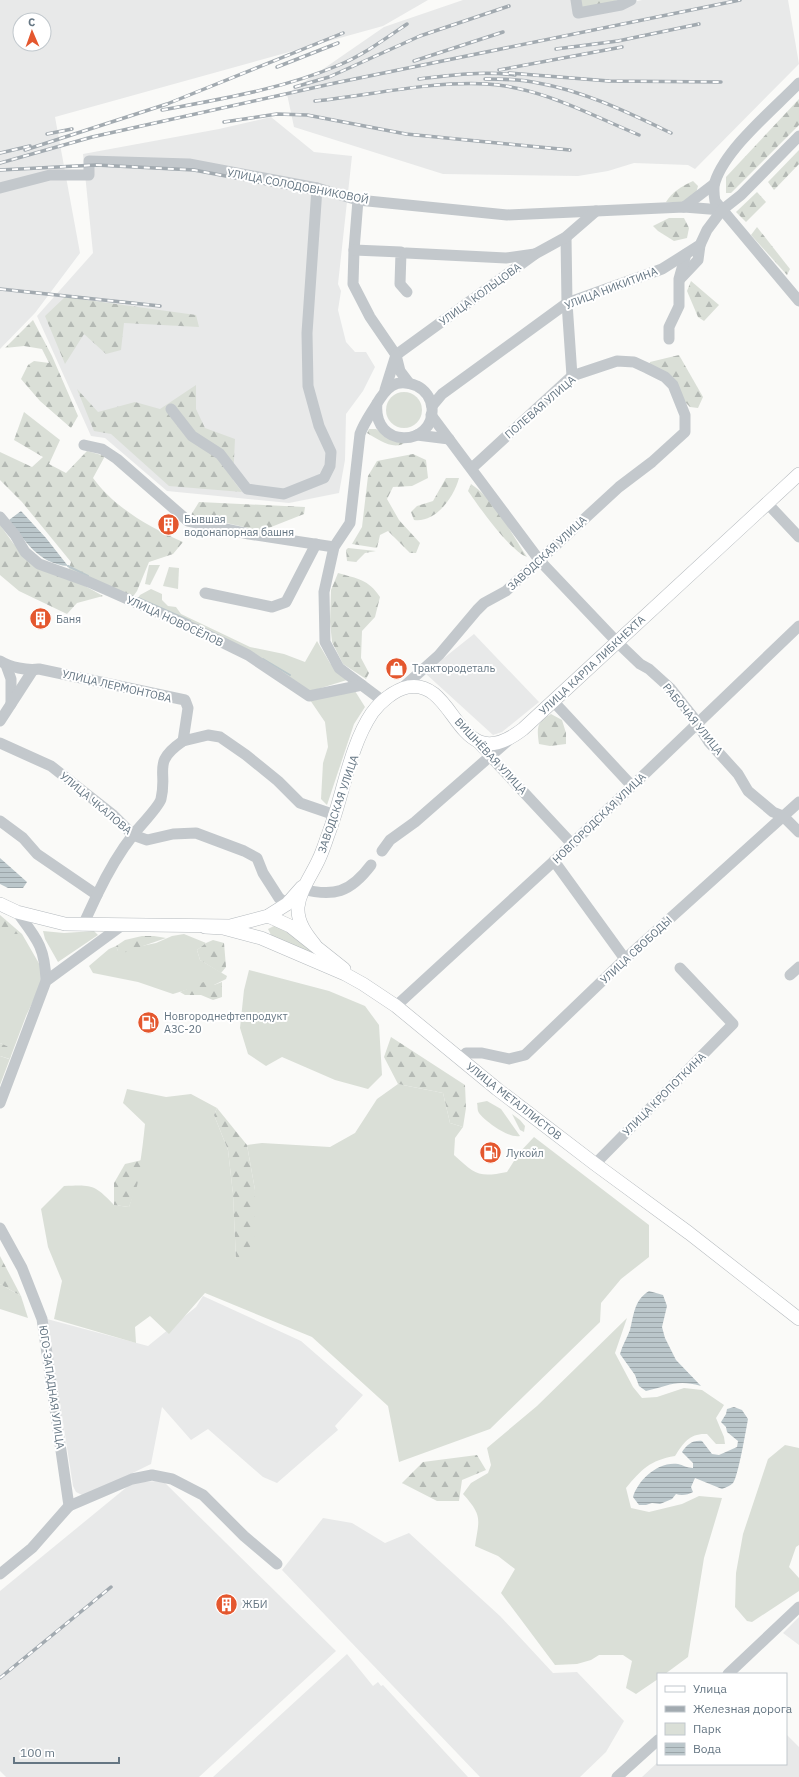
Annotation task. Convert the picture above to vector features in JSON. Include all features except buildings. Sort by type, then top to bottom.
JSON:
[{"type":"main road","name":"УЛИЦА КАРЛА ЛИБКНЕХТА","points":[[511,738],[799,474]]},
{"type":"main road","name":"ВИШНЁВАЯ УЛИЦА","points":[[401,689],[414,687],[433,694],[475,740]]},
{"type":"main road","name":"ЗАВОДСКАЯ УЛИЦА","points":[[205,927],[230,926],[264,917],[293,905],[319,860],[362,733],[373,712],[383,702],[401,689]]},
{"type":"main road","points":[[475,740],[490,744],[501,743],[511,738]]},
{"type":"main road","points":[[0,904],[16,912],[65,924],[83,926],[205,927]]},
{"type":"main road","points":[[293,905],[301,924],[315,945]]},
{"type":"main road","points":[[261,938],[264,917],[290,926],[363,984]]},
{"type":"main road","name":"УЛИЦА МЕТАЛЛИСТОВ","points":[[205,927],[223,928],[261,938],[346,974],[363,984],[396,1006],[595,1164],[689,1233],[799,1319]]},
{"type":"street","points":[[576,0],[578,13],[621,4],[630,0]]},
{"type":"street","points":[[799,83],[730,153],[720,169],[714,184],[715,200],[722,210],[799,301]]},
{"type":"street","points":[[679,279],[698,260],[700,245],[707,230],[722,210],[741,195],[799,136]]},
{"type":"street","name":"УЛИЦА СОЛОДОВНИКОВОЙ","points":[[0,188],[50,175],[89,175],[90,161],[189,164],[317,188],[358,200],[507,215],[684,207],[722,210]]},
{"type":"street","points":[[720,169],[718,182],[719,190],[722,194],[728,198],[741,195]]},
{"type":"street","points":[[684,207],[714,184]]},
{"type":"street","points":[[171,409],[192,436],[220,454],[247,489],[284,494],[324,478],[330,466],[331,452],[319,426],[308,386],[307,333],[317,188]]},
{"type":"street","points":[[358,200],[353,284],[370,317],[396,355],[400,370],[409,383]]},
{"type":"street","name":"УЛИЦА КОЛЬЦОВА","points":[[396,355],[535,254],[566,237],[596,211]]},
{"type":"street","points":[[566,237],[566,303],[572,376]]},
{"type":"street","name":"УЛИЦА НИКИТИНА","points":[[432,411],[442,394],[566,303],[662,269],[700,245]]},
{"type":"street","points":[[354,250],[506,258],[535,254]]},
{"type":"street","points":[[403,253],[400,284],[407,292]]},
{"type":"street","points":[[669,339],[669,327],[679,306],[679,279],[686,254]]},
{"type":"street","points":[[383,702],[339,668],[325,642],[324,592],[334,547],[350,523],[360,434],[364,424],[385,390],[396,355]]},
{"type":"street","name":"ПОЛЕВАЯ УЛИЦА","points":[[472,468],[572,376],[617,361],[634,362],[665,377],[673,385],[685,414]]},
{"type":"street","points":[[385,390],[399,383],[409,383],[442,394]]},
{"type":"street","points":[[364,424],[376,425],[390,435],[399,438],[409,438],[417,435],[426,428],[432,411],[429,399],[421,388]]},
{"type":"street","points":[[377,403],[376,412],[378,421],[383,429]]},
{"type":"street","name":"РАБОЧАЯ УЛИЦА","points":[[432,411],[449,439],[540,561],[617,642],[640,664],[650,669],[670,688],[698,723],[709,742],[738,774],[748,791],[773,812],[783,816],[799,832]]},
{"type":"street","name":"ЗАВОДСКАЯ УЛИЦА","points":[[401,689],[440,655],[484,603],[506,591],[619,487],[652,462],[685,432],[685,414]]},
{"type":"street","points":[[417,435],[449,439]]},
{"type":"street","points":[[84,445],[102,449],[117,459],[188,521],[249,534],[334,547]]},
{"type":"street","points":[[767,503],[799,537]]},
{"type":"street","name":"УЛИЦА НОВОСЁЛОВ","points":[[0,517],[15,535],[25,552],[39,564],[90,582],[189,626],[248,656],[308,696],[362,685]]},
{"type":"street","points":[[205,593],[272,607],[286,602],[316,544]]},
{"type":"street","name":"НОВГОРОДСКАЯ УЛИЦА","points":[[396,1006],[554,861],[799,626]]},
{"type":"street","points":[[3,663],[11,679],[11,704]]},
{"type":"street","name":"УЛИЦА ЛЕРМОНТОВА","points":[[3,663],[33,670],[39,669],[185,700],[188,708],[183,741]]},
{"type":"street","points":[[0,721],[33,670]]},
{"type":"street","points":[[553,701],[632,786]]},
{"type":"street","points":[[83,926],[107,873],[133,835],[161,800],[162,766],[168,755],[183,741],[208,735],[220,737],[246,755],[278,781],[300,803],[335,815]]},
{"type":"street","name":"УЛИЦА КАРЛА ЛИБКНЕХТА","points":[[382,851],[390,840],[415,822],[511,738]]},
{"type":"street","name":"ВИШНЁВАЯ УЛИЦА","points":[[475,740],[572,844]]},
{"type":"street","name":"УЛИЦА ЧКАЛОВА","points":[[0,743],[51,766],[112,814],[133,835],[147,840],[173,834],[196,833],[244,851],[257,858],[274,890],[293,905]]},
{"type":"street","name":"УЛИЦА СВОБОДЫ","points":[[461,1058],[466,1053],[482,1053],[509,1059],[525,1055],[625,959],[799,802]]},
{"type":"street","points":[[0,822],[23,838],[37,854],[97,895]]},
{"type":"street","points":[[554,861],[625,959]]},
{"type":"street","points":[[304,886],[330,893],[341,892],[362,877],[371,865]]},
{"type":"street","points":[[0,1104],[46,981],[45,959],[36,938],[16,912]]},
{"type":"street","points":[[46,981],[121,926]]},
{"type":"street","points":[[790,975],[799,967]]},
{"type":"street","name":"УЛИЦА КРОПОТКИНА","points":[[595,1164],[734,1024],[680,968]]},
{"type":"street","name":"ЮГО-ЗАПАДНАЯ УЛИЦА","points":[[0,1228],[22,1268],[42,1319],[68,1506]]},
{"type":"street","points":[[0,1574],[32,1548],[68,1506],[132,1479],[152,1475],[172,1479],[203,1495],[244,1536],[277,1564]]},
{"type":"street","points":[[729,1673],[799,1607]]},
{"type":"street","points":[[617,1777],[657,1741]]},
{"type":"shaded area","points":[[0,0],[428,0],[383,26],[55,117],[80,253],[35,313],[0,349]]},
{"type":"shaded area","points":[[463,0],[571,0],[576,14],[642,0],[788,0],[799,64],[695,169],[688,165],[634,163],[608,171],[578,176],[443,174],[294,127],[287,94],[384,27]]},
{"type":"shaded area","points":[[271,117],[314,152],[352,156],[338,284],[341,291],[338,310],[346,342],[355,352],[366,352],[375,367],[363,391],[346,414],[345,460],[339,493],[289,503],[167,491],[105,438],[91,436],[37,316],[93,253],[83,154],[219,129]]},
{"type":"shaded area","points":[[474,634],[539,702],[502,732],[493,735],[425,673]]},
{"type":"shaded area","points":[[203,1296],[301,1341],[363,1395],[335,1426],[338,1430],[277,1483],[263,1477],[208,1429],[191,1440],[162,1407],[151,1464],[96,1491],[82,1495],[76,1492],[73,1486],[47,1319],[148,1346],[196,1307]]},
{"type":"shaded area","points":[[163,1481],[336,1651],[199,1777],[6,1777],[0,1771],[0,1591],[133,1482]]},
{"type":"shaded area","points":[[323,1518],[352,1523],[385,1543],[409,1533],[500,1616],[553,1673],[577,1672],[624,1721],[606,1752],[580,1777],[480,1777],[282,1570]]},
{"type":"shaded area","points":[[799,1617],[799,1645],[783,1633]]},
{"type":"shaded area","points":[[347,1654],[373,1686],[378,1682],[381,1686],[383,1685],[468,1777],[213,1777]]},
{"type":"shaded area","points":[[787,1735],[799,1747],[799,1777],[642,1777],[657,1763],[657,1765],[787,1765]]},
{"type":"green space","points":[[581,0],[615,0],[620,1],[582,9]]},
{"type":"green space","points":[[799,99],[799,125],[731,193],[726,193],[726,177]]},
{"type":"green space","points":[[799,150],[799,164],[774,190],[768,182]]},
{"type":"green space","points":[[693,181],[698,186],[695,197],[682,203],[666,202],[671,195]]},
{"type":"green space","points":[[757,192],[766,202],[746,222],[736,212]]},
{"type":"green space","points":[[669,218],[684,218],[689,228],[687,238],[674,241],[653,226]]},
{"type":"green space","points":[[757,227],[790,269],[787,275],[751,235]]},
{"type":"green space","points":[[691,281],[719,305],[704,321],[698,317],[687,291]]},
{"type":"green space","points":[[65,297],[196,315],[199,327],[124,323],[121,350],[106,354],[84,334],[65,364],[45,316]]},
{"type":"green space","points":[[33,320],[52,356],[78,416],[71,428],[40,401],[21,379],[28,365],[34,361],[49,363],[42,349],[24,346],[5,348]]},
{"type":"green space","points":[[679,355],[703,397],[698,408],[690,407],[649,366],[650,362]]},
{"type":"green space","points":[[196,385],[196,409],[205,428],[235,439],[233,480],[242,492],[169,486],[111,434],[94,431],[77,389],[98,412],[135,402],[160,409]]},
{"type":"green space","points":[[408,392],[417,397],[421,403],[421,417],[417,423],[408,428],[400,428],[391,423],[387,417],[386,406],[391,397],[397,393]]},
{"type":"green space","points":[[24,412],[60,440],[49,464],[66,473],[87,451],[105,456],[93,478],[102,489],[134,516],[183,542],[173,554],[149,562],[137,591],[132,598],[68,571],[71,562],[22,502],[0,480],[0,452],[32,467],[43,457],[14,440]]},
{"type":"green space","points":[[369,429],[376,429],[391,439],[407,441],[397,445],[387,444],[367,433]]},
{"type":"green space","points":[[413,454],[426,460],[428,478],[412,486],[393,487],[387,499],[399,520],[420,543],[416,553],[410,553],[388,531],[380,535],[377,548],[352,544],[362,527],[368,476],[377,461]]},
{"type":"green space","points":[[446,478],[459,478],[453,493],[443,507],[430,517],[422,520],[414,520],[411,512],[417,506],[433,501]]},
{"type":"green space","points":[[471,484],[488,499],[495,508],[527,557],[520,553],[504,538],[487,517],[468,491]]},
{"type":"green space","points":[[199,502],[305,507],[304,514],[261,531],[191,515]]},
{"type":"green space","points":[[0,525],[13,543],[34,566],[78,582],[103,596],[77,603],[67,614],[19,591],[0,575]]},
{"type":"green space","points":[[348,548],[376,551],[365,553],[356,562],[347,561],[346,550]]},
{"type":"green space","points":[[149,565],[160,565],[150,585],[145,584]]},
{"type":"green space","points":[[169,567],[179,568],[178,589],[163,586]]},
{"type":"green space","points":[[338,573],[362,580],[371,586],[380,597],[375,617],[362,631],[361,658],[369,673],[366,679],[343,664],[332,642],[330,622],[331,590]]},
{"type":"green space","points":[[151,589],[162,594],[162,600],[168,606],[176,607],[181,614],[250,647],[284,654],[305,662],[317,641],[330,663],[347,680],[308,692],[136,601],[140,595]]},
{"type":"green space","points":[[355,691],[365,707],[354,724],[327,805],[321,799],[323,763],[328,747],[325,722],[310,700]]},
{"type":"green space","points":[[551,714],[562,720],[566,733],[566,744],[550,746],[539,744],[538,729],[540,723]]},
{"type":"green space","points":[[0,915],[22,934],[0,934]]},
{"type":"green space","points":[[276,925],[325,958],[272,937],[268,929]]},
{"type":"green space","points":[[43,931],[64,933],[94,931],[98,935],[58,962],[45,939]]},
{"type":"green space","points":[[0,934],[22,934],[41,967],[40,986],[26,1016],[0,1085],[0,1056],[9,1059],[7,1046],[0,1043]]},
{"type":"green space","points":[[184,934],[206,943],[197,950],[200,960],[227,976],[226,979],[214,985],[189,989],[173,994],[138,982],[93,973],[89,966],[109,949],[116,946],[118,951],[156,943],[172,936]]},
{"type":"green space","points":[[142,936],[166,938],[123,953],[118,951],[116,946],[125,940]]},
{"type":"green space","points":[[213,940],[224,943],[226,967],[221,973],[200,960],[197,950]]},
{"type":"green space","points":[[249,970],[329,991],[365,1006],[379,1025],[382,1075],[368,1089],[335,1080],[282,1057],[266,1066],[248,1054],[240,1028],[244,990]]},
{"type":"green space","points":[[206,981],[214,985],[222,982],[222,997],[213,1000],[201,995],[185,995],[180,992]]},
{"type":"green space","points":[[391,1037],[465,1085],[466,1108],[463,1127],[450,1123],[443,1093],[398,1084],[384,1057]]},
{"type":"green space","points":[[0,1043],[7,1046],[11,1052],[10,1059],[0,1056]]},
{"type":"green space","points":[[398,1084],[443,1093],[450,1123],[463,1127],[455,1138],[454,1155],[472,1170],[489,1175],[507,1172],[519,1153],[534,1137],[649,1225],[649,1257],[621,1279],[601,1303],[600,1322],[490,1429],[399,1462],[388,1406],[312,1337],[205,1293],[169,1334],[150,1316],[135,1327],[136,1343],[54,1319],[62,1281],[48,1247],[41,1209],[64,1186],[92,1187],[102,1193],[114,1205],[129,1207],[138,1176],[145,1124],[123,1103],[127,1089],[166,1097],[191,1094],[217,1108],[214,1115],[228,1150],[233,1194],[236,1260],[255,1190],[247,1145],[262,1143],[330,1147],[355,1133],[377,1099]]},
{"type":"green space","points":[[487,1101],[501,1109],[520,1136],[510,1135],[504,1132],[492,1125],[478,1112],[477,1103]]},
{"type":"green space","points":[[217,1108],[247,1145],[255,1190],[254,1243],[236,1260],[233,1194],[228,1150],[214,1115]]},
{"type":"green space","points":[[512,1114],[525,1126],[524,1132],[520,1130]]},
{"type":"green space","points":[[142,1160],[137,1186],[129,1207],[114,1205],[114,1183],[125,1164]]},
{"type":"green space","points":[[0,1256],[21,1296],[0,1284]]},
{"type":"green space","points":[[0,1284],[21,1296],[28,1318],[0,1309]]},
{"type":"green space","points":[[627,1318],[615,1353],[633,1387],[642,1398],[657,1397],[684,1388],[702,1390],[724,1405],[716,1418],[724,1437],[725,1444],[716,1444],[707,1434],[696,1435],[688,1439],[675,1456],[652,1463],[636,1476],[626,1488],[631,1508],[649,1512],[682,1504],[699,1496],[722,1498],[704,1558],[688,1657],[666,1673],[657,1673],[657,1680],[636,1694],[626,1688],[632,1661],[623,1655],[599,1655],[591,1660],[577,1664],[555,1665],[501,1593],[515,1569],[498,1556],[475,1546],[478,1530],[477,1513],[463,1494],[471,1483],[488,1473],[491,1465],[487,1448],[537,1406]]},
{"type":"green space","points":[[785,1445],[799,1448],[799,1545],[796,1547],[789,1567],[799,1578],[799,1591],[752,1622],[747,1621],[735,1607],[736,1573],[743,1534],[768,1459]]},
{"type":"green space","points":[[477,1455],[486,1470],[462,1480],[459,1501],[437,1501],[402,1483],[423,1462]]},
{"type":"water","points":[[21,511],[46,538],[68,566],[49,561],[27,543],[9,520]]},
{"type":"water","points":[[0,858],[27,882],[23,888],[8,888],[0,884]]},
{"type":"water","points":[[649,1291],[663,1295],[667,1306],[662,1327],[665,1338],[676,1360],[701,1386],[679,1383],[646,1391],[639,1386],[635,1375],[620,1354],[630,1330],[637,1303]]},
{"type":"water","points":[[734,1407],[742,1410],[748,1419],[739,1463],[733,1483],[722,1489],[695,1478],[691,1487],[693,1492],[691,1493],[682,1495],[676,1494],[672,1499],[660,1504],[652,1503],[639,1505],[633,1497],[639,1484],[650,1473],[663,1466],[671,1464],[678,1464],[693,1468],[693,1463],[682,1452],[686,1447],[695,1441],[702,1441],[712,1454],[719,1455],[737,1447],[738,1441],[727,1432],[726,1427],[721,1422],[727,1409]]},
{"type":"waterway","points":[[68,566],[88,576]]},
{"type":"waterway","points":[[138,598],[190,621]]},
{"type":"waterway","points":[[263,659],[290,675]]},
{"type":"railway","points":[[0,163],[92,137],[335,83],[740,0]]},
{"type":"railway","points":[[295,87],[329,77],[420,36],[509,6]]},
{"type":"railway","points":[[162,110],[207,102],[296,81],[339,65],[357,56],[407,24]]},
{"type":"railway","points":[[556,49],[618,41],[699,24]]},
{"type":"railway","points":[[414,61],[503,32]]},
{"type":"railway","points":[[25,150],[167,104],[343,33]]},
{"type":"railway","points":[[277,67],[338,43]]},
{"type":"railway","points":[[499,70],[622,47]]},
{"type":"railway","points":[[419,79],[479,73],[515,75]]},
{"type":"railway","points":[[509,73],[609,81],[721,82]]},
{"type":"railway","points":[[485,79],[525,81],[572,91],[606,104],[671,133]]},
{"type":"railway","points":[[315,101],[423,86],[466,84],[507,86],[526,90],[565,103],[639,135]]},
{"type":"railway","points":[[224,122],[277,114],[307,115],[406,134],[570,150]]},
{"type":"railway","points":[[47,134],[72,129]]},
{"type":"railway","points":[[0,153],[30,146]]},
{"type":"railway","points":[[0,170],[96,165],[194,170],[310,192]]},
{"type":"railway","points":[[0,289],[160,306]]},
{"type":"railway","points":[[0,1678],[111,1587]]},
{"type":"place","name":"Бывшая водонапорная башня","points":[[168,525]]},
{"type":"place","name":"Баня","points":[[40,619]]},
{"type":"place","name":"Трактородеталь","points":[[396,668]]},
{"type":"place","name":"Новгороднефтепродукт АЗС-20","points":[[148,1022]]},
{"type":"place","name":"Лукойл","points":[[491,1153]]},
{"type":"place","name":"ЖБИ","points":[[226,1604]]}]
